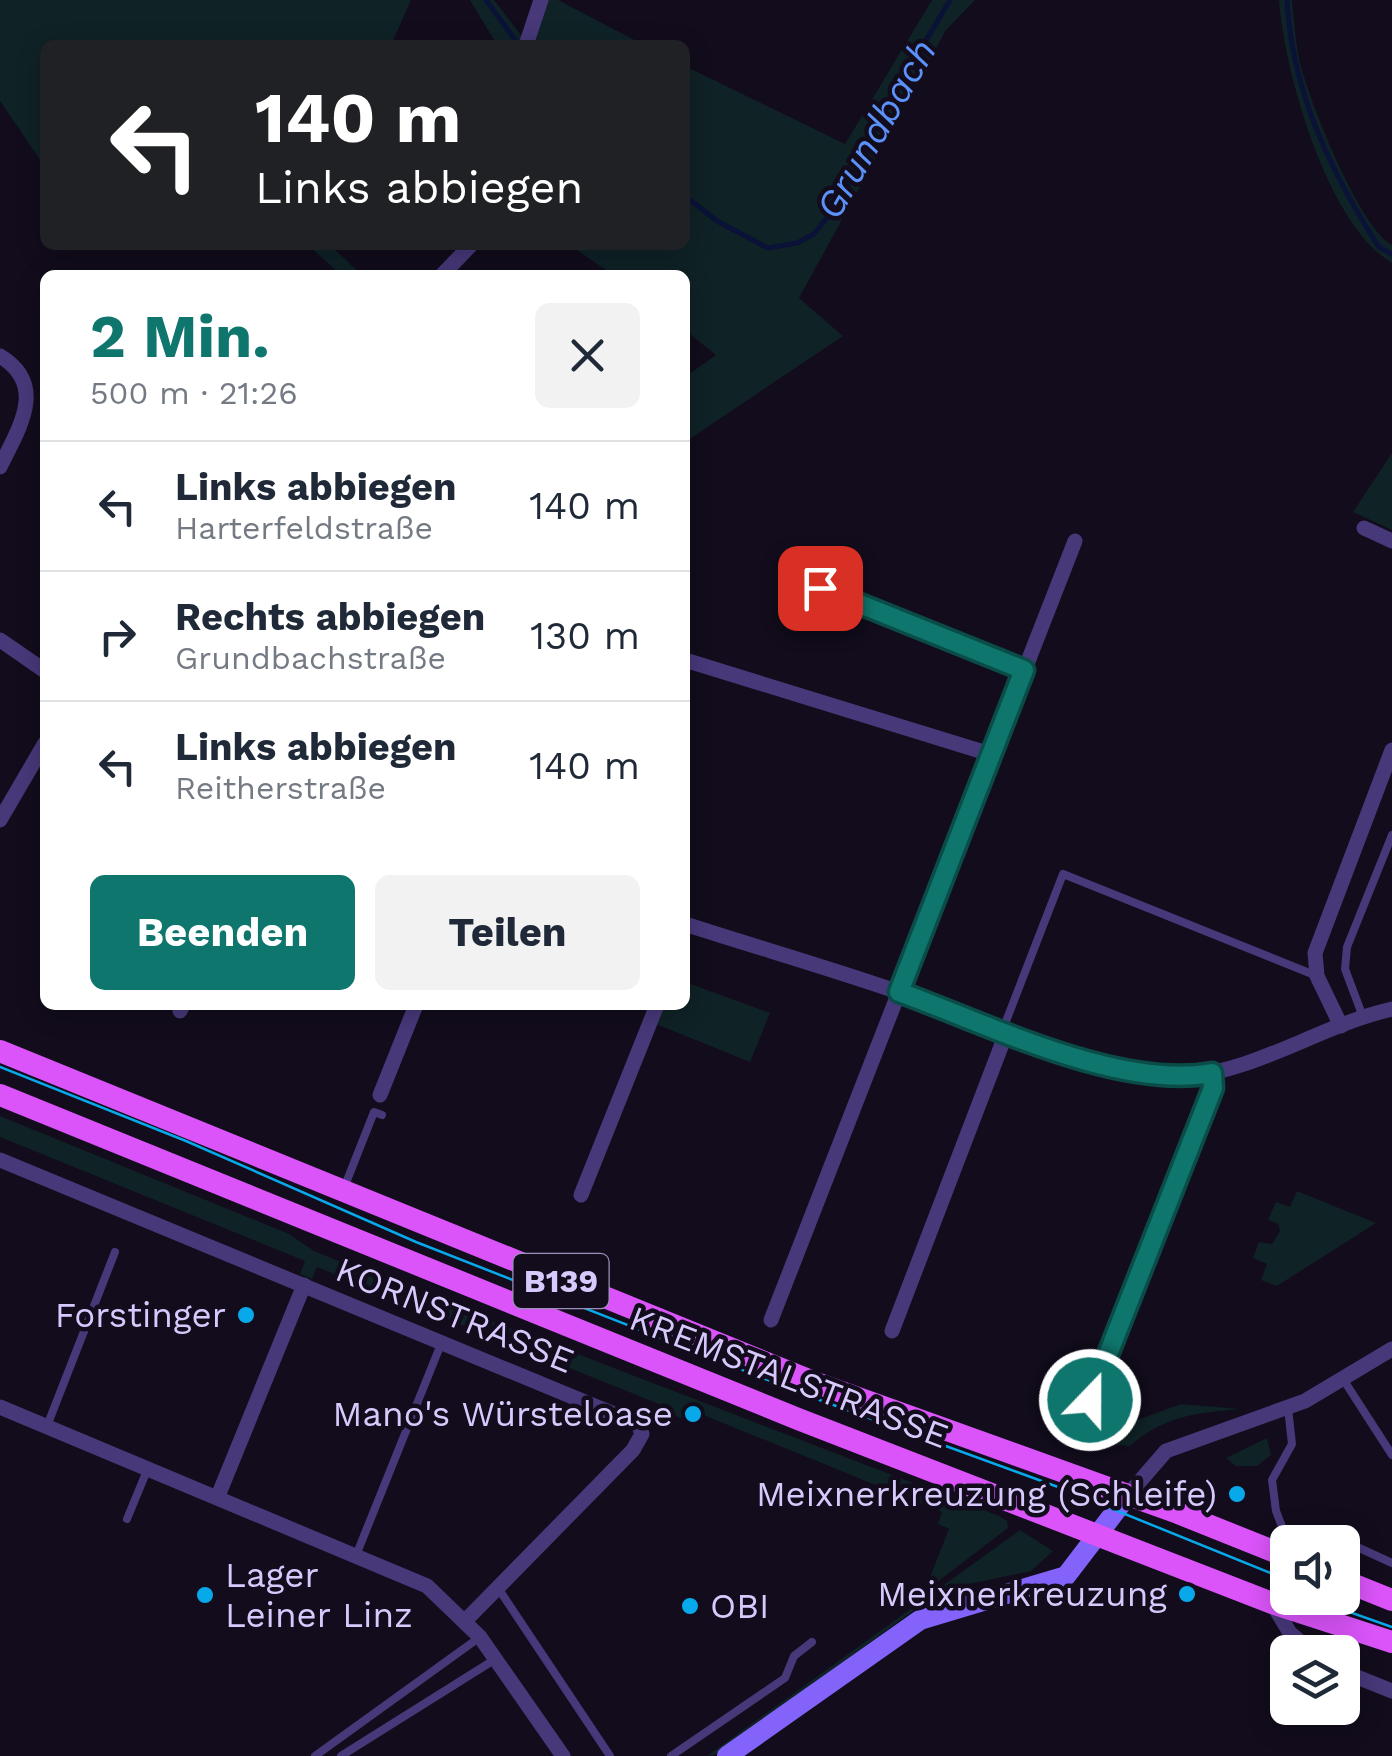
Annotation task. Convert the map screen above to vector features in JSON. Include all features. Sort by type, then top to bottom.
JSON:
[{"type":"main road","name":"KREMSTALSTRASSE","points":[[0,1051],[810,1381],[1270,1550]]},
{"type":"main road","name":"KREMSTALSTRASSE","points":[[0,1095],[626,1351],[1270,1602]]},
{"type":"main road","points":[[1360,1587],[1392,1600]]},
{"type":"main road","name":"KREMSTALSTRASSE","points":[[1309,1615],[1392,1642]]},
{"type":"street","points":[[527,40],[541,0]]},
{"type":"street","points":[[447,270],[466,250]]},
{"type":"street","points":[[0,356],[19,370],[28,393],[24,418],[0,467]]},
{"type":"street","points":[[1364,528],[1392,540]]},
{"type":"street","points":[[771,1320],[1075,542]]},
{"type":"street","points":[[790,575],[1024,670]]},
{"type":"street","points":[[0,640],[40,668]]},
{"type":"street","points":[[690,662],[990,754]]},
{"type":"street","points":[[1340,1026],[1317,976],[1319,933],[1392,750]]},
{"type":"street","points":[[0,820],[40,752]]},
{"type":"street","points":[[690,926],[899,992],[1131,1073],[1180,1078],[1212,1073],[1392,1008]]},
{"type":"street","points":[[380,1095],[414,1010]]},
{"type":"street","points":[[580,1195],[655,1010]]},
{"type":"street","points":[[892,1331],[1005,1030]]},
{"type":"street","points":[[1104,1364],[1213,1088],[1212,1073]]},
{"type":"street","name":"KORNSTRASSE","points":[[0,1160],[632,1420],[641,1428],[633,1450],[466,1620]]},
{"type":"street","points":[[218,1496],[304,1285]]},
{"type":"street","points":[[727,1756],[920,1620],[945,1609],[1052,1584],[1076,1568],[1128,1496],[1166,1452],[1288,1408],[1392,1349]]},
{"type":"street","points":[[0,1407],[357,1553],[428,1586],[480,1637],[563,1756]]},
{"type":"street","points":[[1360,1679],[1392,1692]]},
{"type":"lane","points":[[1363,1018],[1345,968],[1348,947],[1392,835]]},
{"type":"lane","points":[[1005,1030],[1063,874],[1317,976]]},
{"type":"lane","points":[[343,1192],[374,1112],[382,1115]]},
{"type":"lane","points":[[47,1426],[116,1252]]},
{"type":"lane","points":[[357,1553],[441,1342]]},
{"type":"lane","points":[[1344,1379],[1392,1455]]},
{"type":"lane","points":[[1281,1525],[1272,1480],[1292,1444],[1288,1408]]},
{"type":"lane","points":[[127,1519],[148,1468]]},
{"type":"lane","points":[[1360,1548],[1392,1563]]},
{"type":"lane","points":[[498,1588],[610,1756]]},
{"type":"lane","points":[[315,1756],[480,1637]]},
{"type":"lane","points":[[671,1756],[785,1678],[794,1656],[812,1642]]},
{"type":"lane","points":[[341,1756],[495,1659]]},
{"type":"green space","points":[[0,0],[411,0],[393,40],[40,40],[40,160],[0,101]]},
{"type":"green space","points":[[470,0],[494,0],[524,39],[494,40]]},
{"type":"green space","points":[[545,0],[558,0],[634,40],[532,40]]},
{"type":"green space","points":[[932,0],[975,0],[946,30],[799,298],[843,336],[690,439],[690,373],[716,355],[690,334],[690,270],[606,270],[577,250],[690,250],[690,68],[845,144]]},
{"type":"green space","points":[[1279,0],[1292,0],[1298,54],[1311,97],[1335,157],[1364,213],[1392,245],[1392,263],[1369,244],[1329,182],[1300,104]]},
{"type":"green space","points":[[314,250],[335,250],[357,270],[336,270]]},
{"type":"green space","points":[[1392,453],[1392,530],[1353,512]]},
{"type":"green space","points":[[690,984],[770,1013],[750,1062],[656,1024],[662,1010],[690,1010]]},
{"type":"green space","points":[[0,1116],[289,1234],[314,1251],[398,1285],[999,1516],[1007,1521],[1008,1528],[924,1592],[949,1529],[938,1524],[942,1512],[691,1410],[686,1420],[673,1415],[674,1410],[317,1267],[312,1279],[300,1274],[305,1261],[0,1137]]},
{"type":"green space","points":[[1297,1191],[1376,1223],[1277,1286],[1261,1280],[1267,1264],[1253,1258],[1259,1242],[1272,1244],[1280,1231],[1278,1224],[1268,1220],[1276,1202],[1290,1207]]},
{"type":"green space","points":[[1181,1404],[1240,1409],[1168,1422],[1130,1446],[1080,1441]]},
{"type":"green space","points":[[1267,1438],[1271,1455],[1257,1466],[1236,1466],[1226,1458]]},
{"type":"green space","points":[[1020,1530],[1053,1551],[1031,1571],[964,1585],[924,1603],[717,1754],[707,1756]]},
{"type":"waterway","name":"Grundbach","points":[[486,0],[515,40]]},
{"type":"waterway","name":"Grundbach","points":[[690,200],[717,221],[768,248],[797,243],[814,234],[840,201],[890,101],[950,0]]},
{"type":"waterway","name":"Grundbach","points":[[1287,0],[1297,66],[1316,129],[1361,218],[1379,247],[1392,254]]},
{"type":"tram line","points":[[0,1067],[186,1141],[416,1242],[806,1395],[1058,1487],[1270,1573]]},
{"type":"tram line","points":[[1358,1615],[1392,1627]]},
{"type":"place","name":"Forstinger","points":[[246,1315]]},
{"type":"place","name":"Mano's Würsteloase","points":[[693,1414]]},
{"type":"place","name":"Meixnerkreuzung (Schleife)","points":[[1237,1494]]},
{"type":"place","name":"Meixnerkreuzung","points":[[1187,1594]]},
{"type":"place","name":"Lager Leiner Linz","points":[[205,1595]]},
{"type":"place","name":"OBI","points":[[690,1606]]},
{"type":"route","points":[[820,588],[1024,670],[899,992],[1107,1067],[1155,1077],[1212,1073],[1213,1088],[1090,1400]]}]
